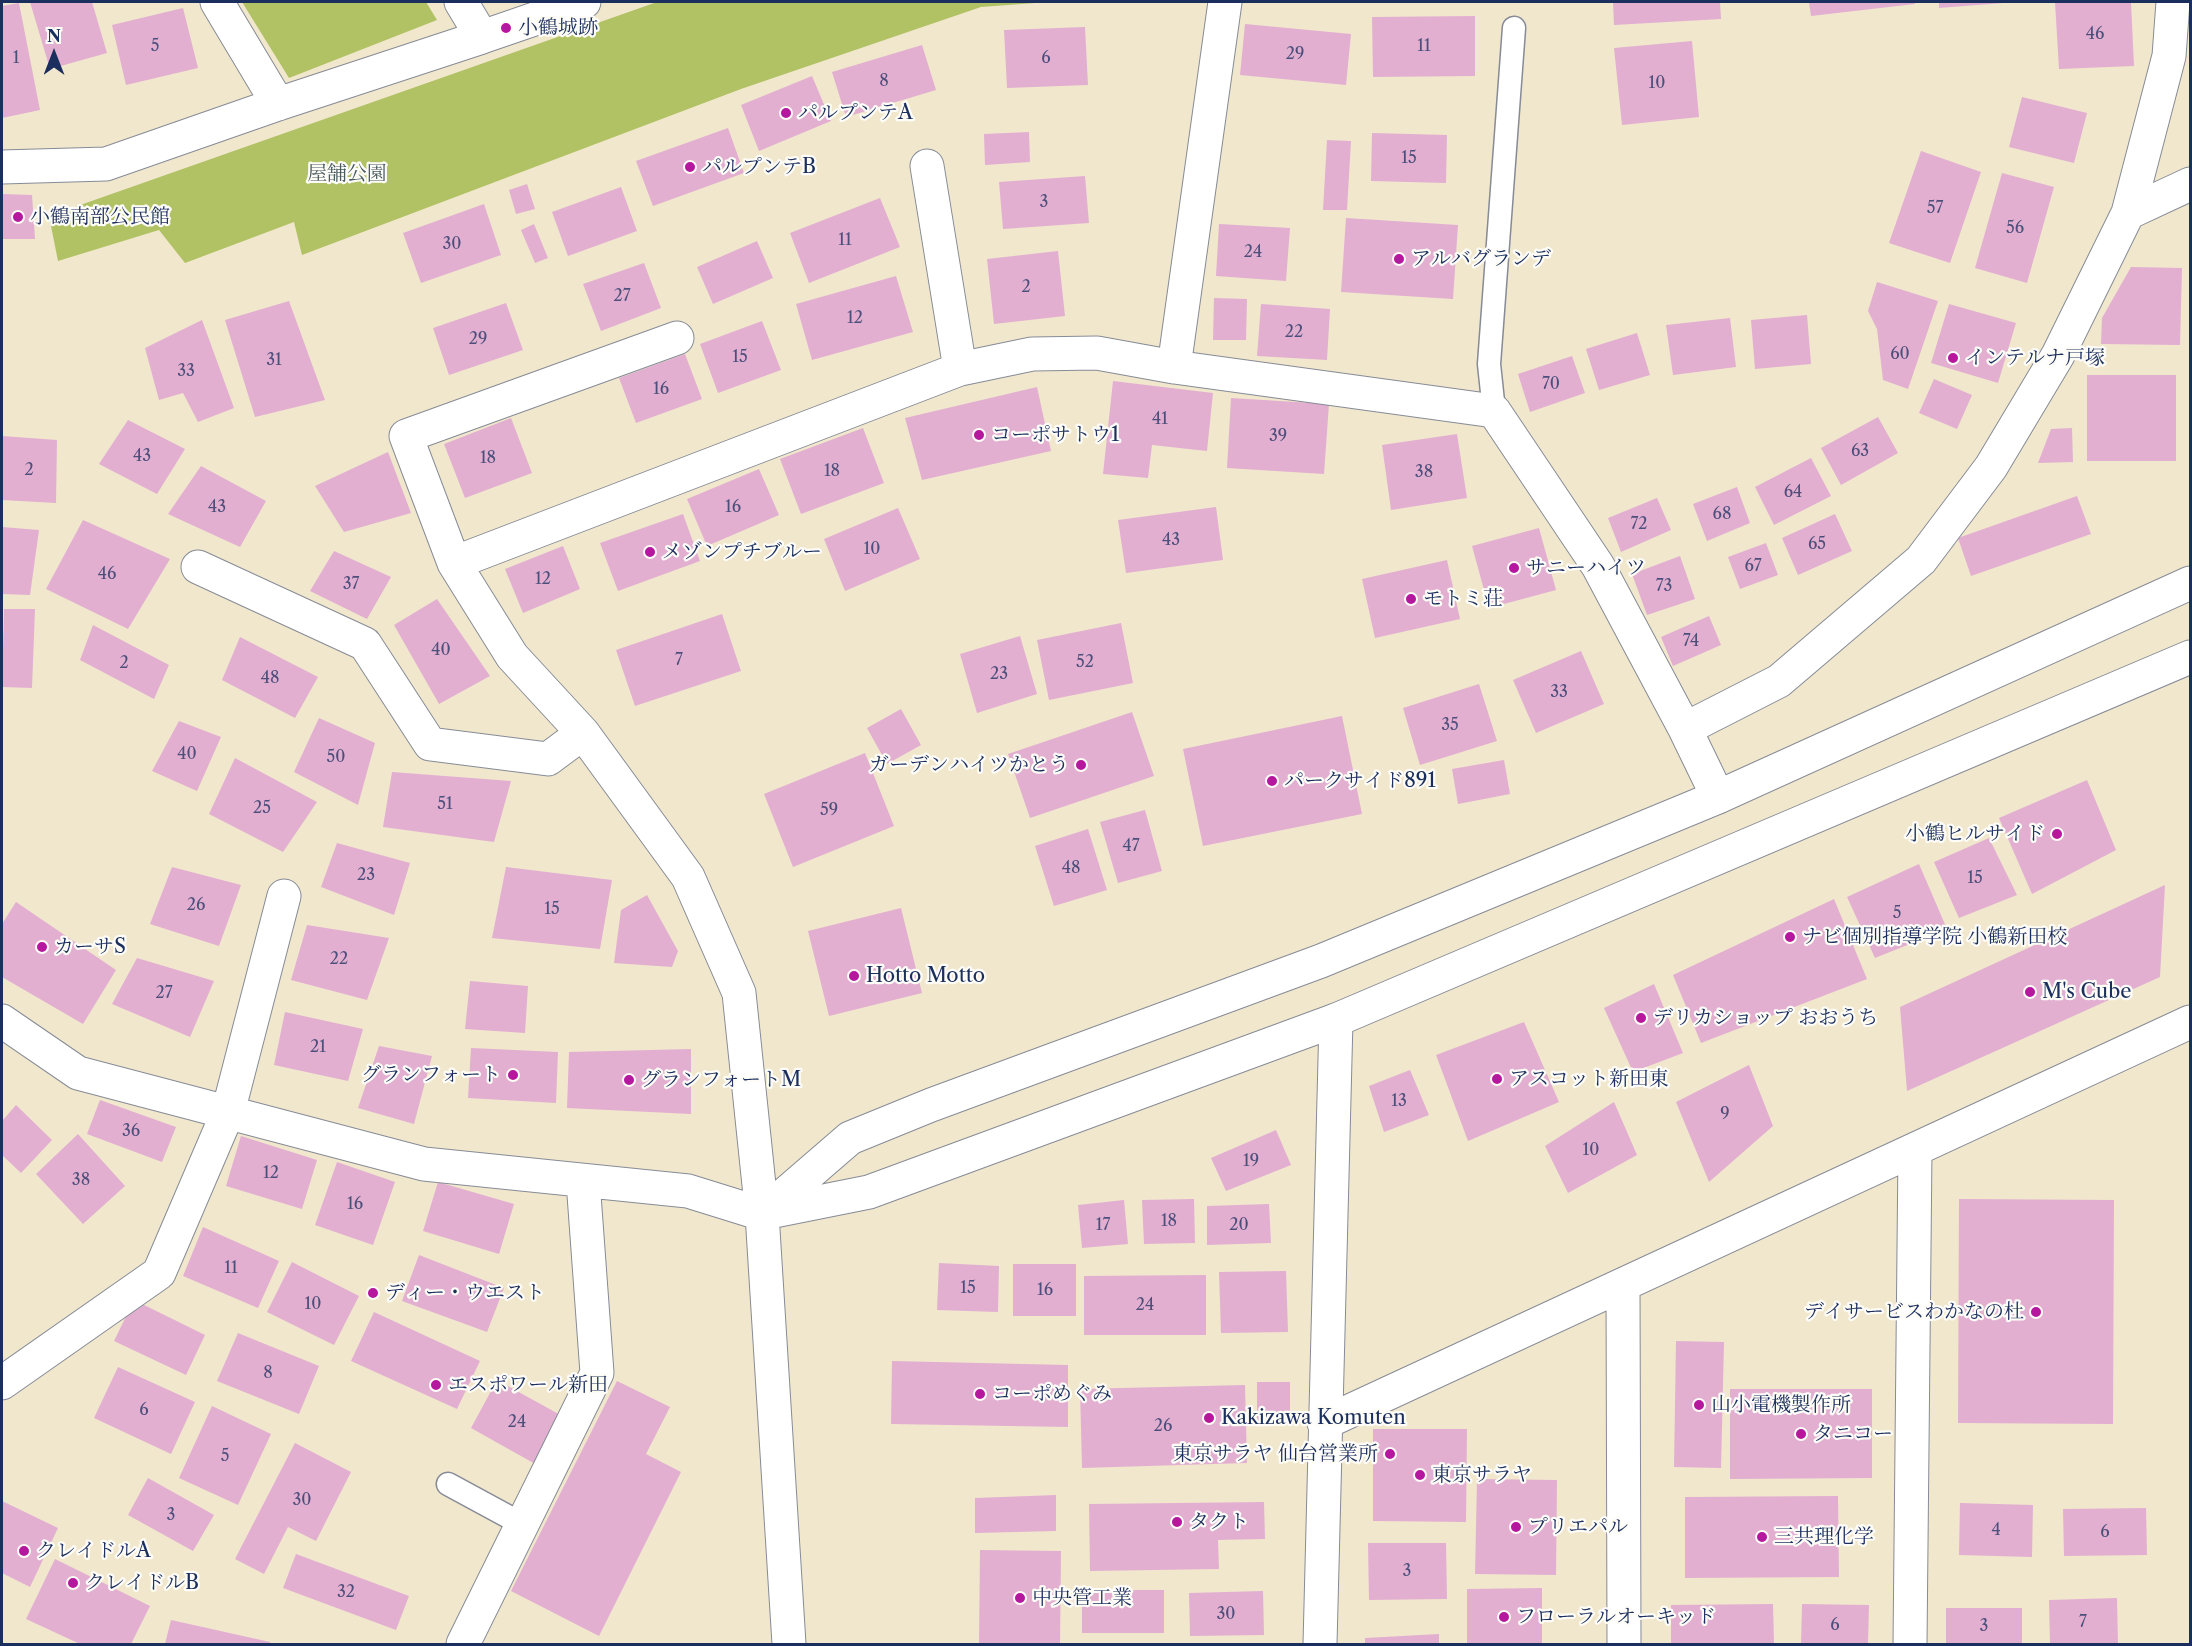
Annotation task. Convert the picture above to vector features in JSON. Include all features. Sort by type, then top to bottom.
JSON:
[{"type":"street","points":[[217,2],[278,104]]},
{"type":"street","points":[[461,2],[482,37]]},
{"type":"street","points":[[2,167],[106,164],[584,2]]},
{"type":"street","points":[[1174,367],[1225,2]]},
{"type":"street","points":[[1685,729],[1779,681],[1921,560],[1991,467],[2058,355],[2128,213],[2169,57],[2173,2]]},
{"type":"street","points":[[927,166],[960,369]]},
{"type":"street","points":[[2128,213],[2190,184]]},
{"type":"street","points":[[677,338],[406,436],[454,562],[512,656],[583,733],[688,877],[739,993],[762,1214],[789,1644]]},
{"type":"street","points":[[454,562],[960,369],[1032,354],[1097,353],[1174,367],[1494,411],[1598,566],[1685,729],[1718,797]]},
{"type":"street","points":[[198,567],[365,644],[430,744],[548,759],[583,733]]},
{"type":"street","points":[[762,1214],[850,1138],[931,1105],[1321,961],[1718,797],[2190,583]]},
{"type":"street","points":[[2,1021],[78,1073],[424,1164],[688,1191],[762,1214],[868,1192],[1336,1020],[2190,657]]},
{"type":"street","points":[[2,1383],[159,1273],[228,1112],[284,896]]},
{"type":"street","points":[[1320,1644],[1336,1020]]},
{"type":"street","points":[[1324,1423],[2190,1022]]},
{"type":"street","points":[[1910,1644],[1915,1150]]},
{"type":"street","points":[[463,1644],[520,1523],[597,1372],[583,1181]]},
{"type":"street","points":[[1623,1285],[1624,1644]]},
{"type":"lane","points":[[1494,411],[1489,364],[1514,28]]},
{"type":"lane","points":[[448,1484],[520,1523]]},
{"type":"green space","points":[[242,2],[426,2],[437,20],[289,78]]},
{"type":"green space","name":"屋舗公園","points":[[657,2],[1049,2],[981,7],[741,89],[302,255],[294,222],[185,263],[159,230],[58,261],[49,216]]},
{"type":"building","points":[[30,2],[92,2],[107,53],[50,69]]},
{"type":"building","points":[[1613,2],[1720,2],[1721,19],[1614,25]]},
{"type":"building","points":[[1809,2],[1915,2],[1915,4],[1811,16]]},
{"type":"building","points":[[1939,2],[2003,2],[2003,3],[1939,8]]},
{"type":"building","points":[[2055,2],[2131,2],[2134,66],[2059,69]]},
{"type":"building","points":[[19,3],[40,110],[2,118],[2,6]]},
{"type":"building","points":[[183,8],[198,68],[126,85],[112,25]]},
{"type":"building","points":[[1475,16],[1475,76],[1373,77],[1372,17]]},
{"type":"building","points":[[1245,24],[1351,34],[1346,85],[1240,75]]},
{"type":"building","points":[[1085,27],[1088,85],[1007,88],[1004,30]]},
{"type":"building","points":[[1692,41],[1699,117],[1622,125],[1614,48]]},
{"type":"building","points":[[922,45],[936,90],[846,117],[832,72]]},
{"type":"building","name":"パルプンテA","points":[[812,76],[831,121],[759,151],[741,105]]},
{"type":"building","points":[[2022,97],[2087,113],[2074,163],[2009,147]]},
{"type":"building","name":"パルプンテB","points":[[728,128],[744,173],[653,206],[636,161]]},
{"type":"building","points":[[1029,132],[1030,162],[985,165],[984,134]]},
{"type":"building","points":[[1372,133],[1447,135],[1446,183],[1371,181]]},
{"type":"building","points":[[1327,140],[1351,141],[1347,210],[1323,210]]},
{"type":"building","points":[[1921,151],[1981,172],[1950,263],[1889,243]]},
{"type":"building","points":[[2002,173],[2054,187],[2027,283],[1975,268]]},
{"type":"building","points":[[1085,176],[1089,223],[1003,229],[999,182]]},
{"type":"building","points":[[527,184],[535,209],[516,214],[509,190]]},
{"type":"building","points":[[621,187],[637,231],[568,256],[552,212]]},
{"type":"building","name":"小鶴南部公民館","points":[[2,194],[32,195],[35,239],[2,239]]},
{"type":"building","points":[[880,198],[900,247],[809,283],[790,233]]},
{"type":"building","points":[[484,204],[501,255],[421,283],[403,233]]},
{"type":"building","name":"アルバグランデ","points":[[1346,218],[1458,225],[1453,299],[1341,292]]},
{"type":"building","points":[[534,224],[548,258],[535,263],[521,230]]},
{"type":"building","points":[[1219,224],[1290,228],[1286,281],[1216,276]]},
{"type":"building","points":[[757,241],[773,278],[713,304],[697,267]]},
{"type":"building","points":[[1058,251],[1065,316],[994,324],[987,259]]},
{"type":"building","points":[[644,263],[661,308],[601,331],[583,284]]},
{"type":"building","points":[[2131,267],[2182,268],[2180,345],[2101,344],[2102,318]]},
{"type":"building","points":[[896,276],[913,332],[812,360],[796,304]]},
{"type":"building","points":[[1877,282],[1938,301],[1908,389],[1883,380],[1877,329],[1868,311]]},
{"type":"building","points":[[1214,298],[1247,299],[1246,340],[1213,340]]},
{"type":"building","points":[[289,301],[325,400],[255,417],[225,320]]},
{"type":"building","points":[[506,303],[523,350],[449,375],[433,328]]},
{"type":"building","points":[[1261,304],[1330,309],[1327,360],[1257,356]]},
{"type":"building","points":[[1949,304],[2016,323],[1998,383],[1931,363]]},
{"type":"building","points":[[1807,315],[1811,364],[1755,369],[1751,320]]},
{"type":"building","points":[[1730,318],[1736,367],[1673,375],[1666,325]]},
{"type":"building","points":[[202,320],[234,408],[198,422],[183,393],[159,400],[145,348]]},
{"type":"building","points":[[762,321],[781,370],[718,393],[700,344]]},
{"type":"building","points":[[1637,333],[1650,375],[1599,390],[1586,349]]},
{"type":"building","points":[[685,354],[702,399],[636,423],[619,378]]},
{"type":"building","points":[[1572,356],[1585,393],[1530,412],[1518,374]]},
{"type":"building","points":[[2087,375],[2176,375],[2176,461],[2087,461]]},
{"type":"building","points":[[1934,379],[1972,395],[1957,429],[1919,413]]},
{"type":"building","points":[[1113,381],[1213,393],[1207,451],[1152,445],[1148,478],[1103,474]]},
{"type":"building","name":"コーポサトウ1","points":[[1037,387],[1051,451],[922,480],[905,418]]},
{"type":"building","points":[[1231,398],[1329,404],[1324,474],[1227,468]]},
{"type":"building","points":[[1878,417],[1898,453],[1841,485],[1821,448]]},
{"type":"building","points":[[511,418],[532,473],[465,498],[444,444]]},
{"type":"building","points":[[128,420],[185,449],[157,494],[99,464]]},
{"type":"building","points":[[863,428],[884,483],[801,514],[780,459]]},
{"type":"building","points":[[2072,428],[2073,462],[2038,463],[2051,429]]},
{"type":"building","points":[[1457,434],[1467,498],[1391,510],[1382,445]]},
{"type":"building","points":[[2,436],[57,440],[56,503],[2,500]]},
{"type":"building","points":[[388,452],[411,513],[344,532],[315,486]]},
{"type":"building","points":[[1811,458],[1831,496],[1774,525],[1755,487]]},
{"type":"building","points":[[201,466],[266,501],[240,547],[168,514]]},
{"type":"building","points":[[759,469],[779,515],[707,546],[687,499]]},
{"type":"building","points":[[1737,487],[1750,523],[1707,541],[1693,504]]},
{"type":"building","points":[[2077,496],[2091,534],[1971,576],[1958,538]]},
{"type":"building","points":[[1657,498],[1671,530],[1621,552],[1608,518]]},
{"type":"building","points":[[1216,507],[1223,560],[1126,573],[1118,520]]},
{"type":"building","points":[[898,508],[920,559],[845,591],[824,539]]},
{"type":"building","name":"メゾンプチブルー","points":[[683,514],[700,561],[618,591],[600,543]]},
{"type":"building","points":[[1835,514],[1852,551],[1798,575],[1782,538]]},
{"type":"building","points":[[83,520],[170,559],[128,629],[46,589]]},
{"type":"building","points":[[2,527],[39,530],[30,595],[2,594]]},
{"type":"building","name":"サニーハイツ","points":[[1539,528],[1556,590],[1489,608],[1472,546]]},
{"type":"building","points":[[1766,543],[1778,575],[1740,589],[1728,557]]},
{"type":"building","points":[[563,546],[580,589],[523,613],[505,569]]},
{"type":"building","points":[[334,551],[391,577],[367,619],[310,591]]},
{"type":"building","points":[[1680,556],[1695,599],[1647,615],[1632,574]]},
{"type":"building","name":"モトミ荘","points":[[1447,560],[1460,619],[1375,638],[1362,579]]},
{"type":"building","points":[[437,599],[490,676],[439,704],[394,625]]},
{"type":"building","points":[[4,609],[35,609],[32,688],[2,687]]},
{"type":"building","points":[[722,614],[741,671],[635,706],[616,650]]},
{"type":"building","points":[[1709,616],[1721,645],[1673,666],[1661,637]]},
{"type":"building","points":[[1121,623],[1133,683],[1049,700],[1037,640]]},
{"type":"building","points":[[93,625],[169,665],[154,699],[80,660]]},
{"type":"building","points":[[1020,636],[1037,694],[977,713],[960,654]]},
{"type":"building","points":[[240,637],[318,677],[295,718],[222,680]]},
{"type":"building","points":[[1581,651],[1604,704],[1536,733],[1513,680]]},
{"type":"building","points":[[1479,684],[1497,741],[1420,765],[1403,708]]},
{"type":"building","points":[[901,709],[921,745],[887,764],[867,728]]},
{"type":"building","name":"ガーデンハイツかとう","points":[[1132,712],[1154,776],[1030,818],[1008,754]]},
{"type":"building","name":"パークサイド891","points":[[1342,716],[1362,814],[1203,846],[1183,749]]},
{"type":"building","points":[[319,718],[375,743],[358,805],[294,772]]},
{"type":"building","points":[[179,721],[221,737],[197,791],[152,771]]},
{"type":"building","points":[[865,753],[894,826],[793,867],[764,794]]},
{"type":"building","points":[[235,758],[317,802],[283,852],[209,814]]},
{"type":"building","points":[[1504,760],[1510,794],[1458,804],[1452,769]]},
{"type":"building","points":[[392,772],[511,781],[494,842],[383,827]]},
{"type":"building","name":"小鶴ヒルサイド","points":[[2087,780],[2116,850],[2032,894],[1999,818]]},
{"type":"building","points":[[1145,810],[1162,871],[1118,883],[1100,822]]},
{"type":"building","points":[[1088,829],[1107,890],[1054,906],[1035,846]]},
{"type":"building","points":[[1989,838],[2017,895],[1959,918],[1934,862]]},
{"type":"building","points":[[337,843],[410,863],[394,915],[321,887]]},
{"type":"building","points":[[1919,864],[1947,929],[1875,958],[1847,897]]},
{"type":"building","points":[[172,867],[241,885],[219,946],[150,924]]},
{"type":"building","points":[[506,867],[612,880],[600,949],[492,938]]},
{"type":"building","name":"M's Cube","points":[[2165,885],[2160,977],[1907,1091],[1900,1007]]},
{"type":"building","points":[[647,895],[678,951],[672,967],[614,963],[621,910]]},
{"type":"building","points":[[1834,899],[1867,979],[1701,1043],[1673,975]]},
{"type":"building","name":"カーサS","points":[[16,902],[116,970],[83,1024],[2,977],[2,924]]},
{"type":"building","points":[[901,908],[922,993],[829,1016],[808,931]]},
{"type":"building","points":[[307,925],[389,938],[367,1000],[291,980]]},
{"type":"building","points":[[137,958],[214,981],[190,1037],[112,1004]]},
{"type":"building","points":[[470,981],[528,986],[525,1033],[465,1029]]},
{"type":"building","points":[[1654,984],[1683,1053],[1633,1072],[1604,1008]]},
{"type":"building","points":[[285,1012],[363,1029],[348,1081],[274,1065]]},
{"type":"building","name":"アスコット新田東","points":[[1524,1022],[1559,1102],[1468,1141],[1436,1055]]},
{"type":"building","points":[[379,1046],[432,1056],[414,1124],[358,1108]]},
{"type":"building","name":"グランフォート","points":[[471,1048],[558,1052],[556,1103],[468,1098]]},
{"type":"building","name":"グランフォートM","points":[[691,1049],[691,1114],[567,1108],[569,1052]]},
{"type":"building","points":[[1749,1065],[1773,1126],[1709,1182],[1676,1102]]},
{"type":"building","points":[[1410,1070],[1429,1115],[1384,1132],[1369,1086]]},
{"type":"building","points":[[100,1100],[176,1127],[162,1162],[87,1134]]},
{"type":"building","points":[[1614,1102],[1637,1155],[1568,1193],[1545,1146]]},
{"type":"building","points":[[16,1105],[52,1140],[21,1173],[2,1155],[2,1121]]},
{"type":"building","points":[[1276,1130],[1291,1165],[1226,1191],[1211,1158]]},
{"type":"building","points":[[78,1134],[125,1186],[83,1224],[36,1174]]},
{"type":"building","points":[[241,1136],[317,1160],[302,1209],[226,1186]]},
{"type":"building","points":[[337,1162],[395,1182],[373,1245],[315,1225]]},
{"type":"building","points":[[438,1182],[514,1204],[499,1254],[423,1231]]},
{"type":"building","points":[[1194,1199],[1195,1243],[1144,1244],[1142,1200]]},
{"type":"building","name":"デイサービスわかなの杜","points":[[1959,1199],[2114,1200],[2113,1424],[1958,1423]]},
{"type":"building","points":[[1124,1200],[1128,1244],[1082,1248],[1078,1205]]},
{"type":"building","points":[[1269,1204],[1271,1243],[1207,1245],[1207,1206]]},
{"type":"building","points":[[203,1227],[279,1261],[258,1308],[183,1276]]},
{"type":"building","points":[[419,1255],[504,1288],[487,1332],[402,1301]]},
{"type":"building","points":[[292,1262],[359,1296],[334,1345],[267,1312]]},
{"type":"building","points":[[939,1263],[999,1266],[998,1312],[937,1310]]},
{"type":"building","points":[[1013,1264],[1076,1264],[1076,1316],[1013,1316]]},
{"type":"building","points":[[1286,1271],[1288,1332],[1221,1333],[1219,1272]]},
{"type":"building","points":[[1206,1275],[1206,1335],[1084,1335],[1084,1276]]},
{"type":"building","points":[[134,1300],[205,1335],[186,1375],[114,1341]]},
{"type":"building","name":"エスポワール新田","points":[[374,1312],[480,1361],[457,1409],[351,1361]]},
{"type":"building","points":[[238,1333],[319,1366],[299,1414],[217,1381]]},
{"type":"building","name":"山小電機製作所","points":[[1676,1341],[1724,1342],[1721,1468],[1674,1467]]},
{"type":"building","name":"コーポめぐみ","points":[[892,1361],[1068,1365],[1068,1427],[891,1424]]},
{"type":"building","points":[[118,1367],[195,1402],[171,1454],[94,1418]]},
{"type":"building","points":[[497,1380],[564,1417],[537,1465],[471,1428]]},
{"type":"building","points":[[617,1381],[670,1407],[646,1454],[681,1472],[599,1636],[511,1591]]},
{"type":"building","points":[[1257,1382],[1290,1382],[1290,1421],[1257,1421]]},
{"type":"building","points":[[1245,1385],[1247,1463],[1082,1468],[1080,1389]]},
{"type":"building","name":"タニコー","points":[[1730,1389],[1872,1389],[1872,1478],[1730,1479]]},
{"type":"building","points":[[212,1406],[271,1434],[238,1505],[179,1478]]},
{"type":"building","name":"東京サラヤ","points":[[1373,1429],[1467,1429],[1466,1522],[1373,1521]]},
{"type":"building","points":[[295,1443],[351,1472],[316,1541],[288,1527],[264,1574],[235,1559]]},
{"type":"building","points":[[148,1478],[214,1515],[193,1551],[128,1515]]},
{"type":"building","name":"プリエパル","points":[[1477,1479],[1557,1480],[1556,1575],[1475,1574]]},
{"type":"building","points":[[1056,1495],[1056,1531],[975,1533],[975,1498]]},
{"type":"building","name":"三共理化学","points":[[1838,1496],[1839,1577],[1685,1578],[1685,1497]]},
{"type":"building","name":"クレイドルA","points":[[2,1501],[58,1528],[30,1587],[2,1573]]},
{"type":"building","name":"タクト","points":[[1264,1502],[1265,1539],[1218,1540],[1219,1569],[1090,1571],[1089,1504]]},
{"type":"building","points":[[1960,1503],[2033,1505],[2032,1557],[1959,1555]]},
{"type":"building","points":[[2146,1508],[2147,1555],[2064,1556],[2063,1509]]},
{"type":"building","points":[[1368,1543],[1446,1543],[1447,1599],[1369,1600]]},
{"type":"building","name":"中央管工業","points":[[980,1550],[1061,1551],[1060,1644],[979,1644]]},
{"type":"building","points":[[296,1554],[409,1596],[396,1630],[283,1588]]},
{"type":"building","name":"クレイドルB","points":[[55,1559],[150,1606],[131,1644],[80,1644],[26,1619]]},
{"type":"building","name":"フローラルオーキッド","points":[[1542,1588],[1542,1644],[1467,1644],[1467,1589]]},
{"type":"building","points":[[1082,1590],[1164,1590],[1164,1633],[1082,1633]]},
{"type":"building","points":[[1263,1591],[1264,1635],[1190,1636],[1189,1593]]},
{"type":"building","points":[[2117,1598],[2118,1644],[2050,1644],[2049,1600]]},
{"type":"building","points":[[1773,1604],[1774,1644],[1671,1644],[1671,1605]]},
{"type":"building","points":[[1802,1604],[1869,1605],[1868,1644],[1801,1644]]},
{"type":"building","points":[[1946,1608],[2022,1608],[2022,1644],[1946,1644]]},
{"type":"building","points":[[171,1620],[270,1642],[270,1644],[165,1644]]},
{"type":"building","points":[[1439,1634],[1439,1644],[1365,1644],[1365,1638]]},
{"type":"place","name":"小鶴城跡","points":[[506,28]]},
{"type":"place","name":"パルプンテA","points":[[786,113]]},
{"type":"place","name":"パルプンテB","points":[[690,167]]},
{"type":"place","name":"小鶴南部公民館","points":[[18,217]]},
{"type":"place","name":"アルバグランデ","points":[[1399,259]]},
{"type":"place","name":"インテルナ戸塚","points":[[1953,358]]},
{"type":"place","name":"コーポサトウ1","points":[[979,435]]},
{"type":"place","name":"メゾンプチブルー","points":[[650,552]]},
{"type":"place","name":"サニーハイツ","points":[[1514,568]]},
{"type":"place","name":"モトミ荘","points":[[1411,599]]},
{"type":"place","name":"ガーデンハイツかとう","points":[[1081,765]]},
{"type":"place","name":"パークサイド891","points":[[1272,781]]},
{"type":"place","name":"小鶴ヒルサイド","points":[[2057,834]]},
{"type":"place","name":"ナビ個別指導学院 小鶴新田校","points":[[1790,937]]},
{"type":"place","name":"カーサS","points":[[42,947]]},
{"type":"place","name":"Hotto Motto","points":[[854,976]]},
{"type":"place","name":"M's Cube","points":[[2030,992]]},
{"type":"place","name":"デリカショップ おおうち","points":[[1641,1018]]},
{"type":"place","name":"グランフォート","points":[[513,1075]]},
{"type":"place","name":"アスコット新田東","points":[[1497,1079]]},
{"type":"place","name":"グランフォートM","points":[[629,1080]]},
{"type":"place","name":"ディー・ウエスト","points":[[373,1293]]},
{"type":"place","name":"デイサービスわかなの杜","points":[[2036,1312]]},
{"type":"place","name":"エスポワール新田","points":[[436,1385]]},
{"type":"place","name":"コーポめぐみ","points":[[980,1394]]},
{"type":"place","name":"山小電機製作所","points":[[1699,1405]]},
{"type":"place","name":"Kakizawa Komuten","points":[[1209,1418]]},
{"type":"place","name":"タニコー","points":[[1801,1434]]},
{"type":"place","name":"東京サラヤ 仙台営業所","points":[[1390,1454]]},
{"type":"place","name":"東京サラヤ","points":[[1420,1475]]},
{"type":"place","name":"タクト","points":[[1177,1522]]},
{"type":"place","name":"プリエパル","points":[[1516,1527]]},
{"type":"place","name":"三共理化学","points":[[1762,1537]]},
{"type":"place","name":"クレイドルA","points":[[24,1551]]},
{"type":"place","name":"クレイドルB","points":[[73,1583]]},
{"type":"place","name":"中央管工業","points":[[1020,1598]]},
{"type":"place","name":"フローラルオーキッド","points":[[1504,1617]]}]
